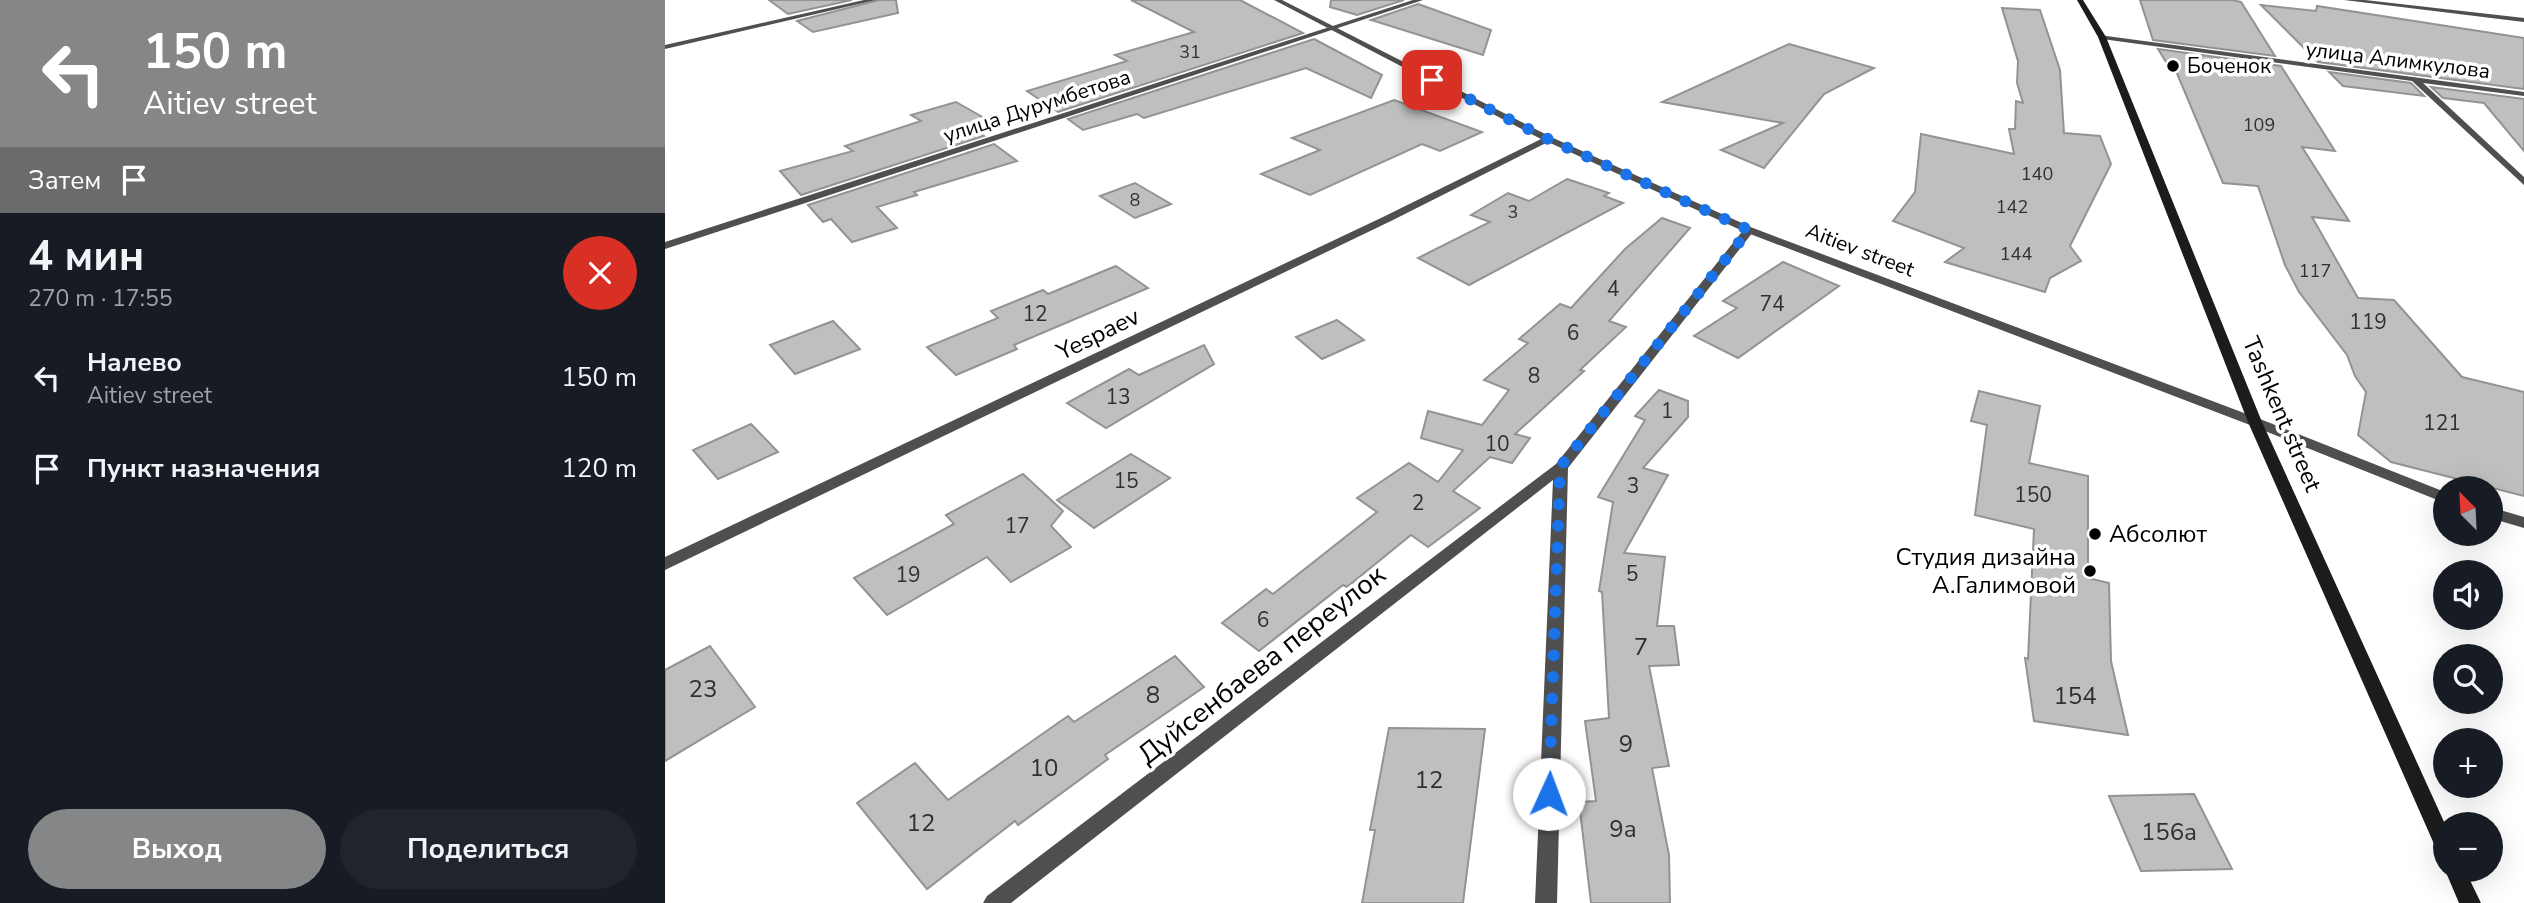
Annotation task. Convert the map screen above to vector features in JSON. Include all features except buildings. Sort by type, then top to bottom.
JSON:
[{"type":"main road","name":"Tashkent street","points":[[2080,0],[2102,37],[2255,422],[2433,819]]},
{"type":"main road","points":[[2460,882],[2470,903]]},
{"type":"street","points":[[665,47],[873,0]]},
{"type":"street","name":"Aitiev street","points":[[1277,0],[1548,139],[1749,230],[2255,422],[2433,493]]},
{"type":"street","name":"улица Дурумбетова","points":[[665,246],[1420,0]]},
{"type":"street","points":[[2347,0],[2524,20]]},
{"type":"street","name":"улица Алимкулова","points":[[2102,37],[2524,94]]},
{"type":"street","points":[[2416,81],[2524,182]]},
{"type":"street","name":"Yespaev","points":[[665,564],[1387,219],[1548,139]]},
{"type":"street","name":"Дуйсенбаева переулок","points":[[994,903],[1560,467],[1749,230]]},
{"type":"street","points":[[1546,903],[1560,467]]},
{"type":"street","points":[[2503,516],[2524,523]]},
{"type":"place","name":"Боченок","points":[[2173,66]]},
{"type":"place","name":"Абсолют","points":[[2095,534]]},
{"type":"place","name":"Студия дизайна А.Галимовой","points":[[2090,571]]},
{"type":"route","points":[[1432,80],[1548,139],[1749,230],[1560,467],[1549,794]]}]
